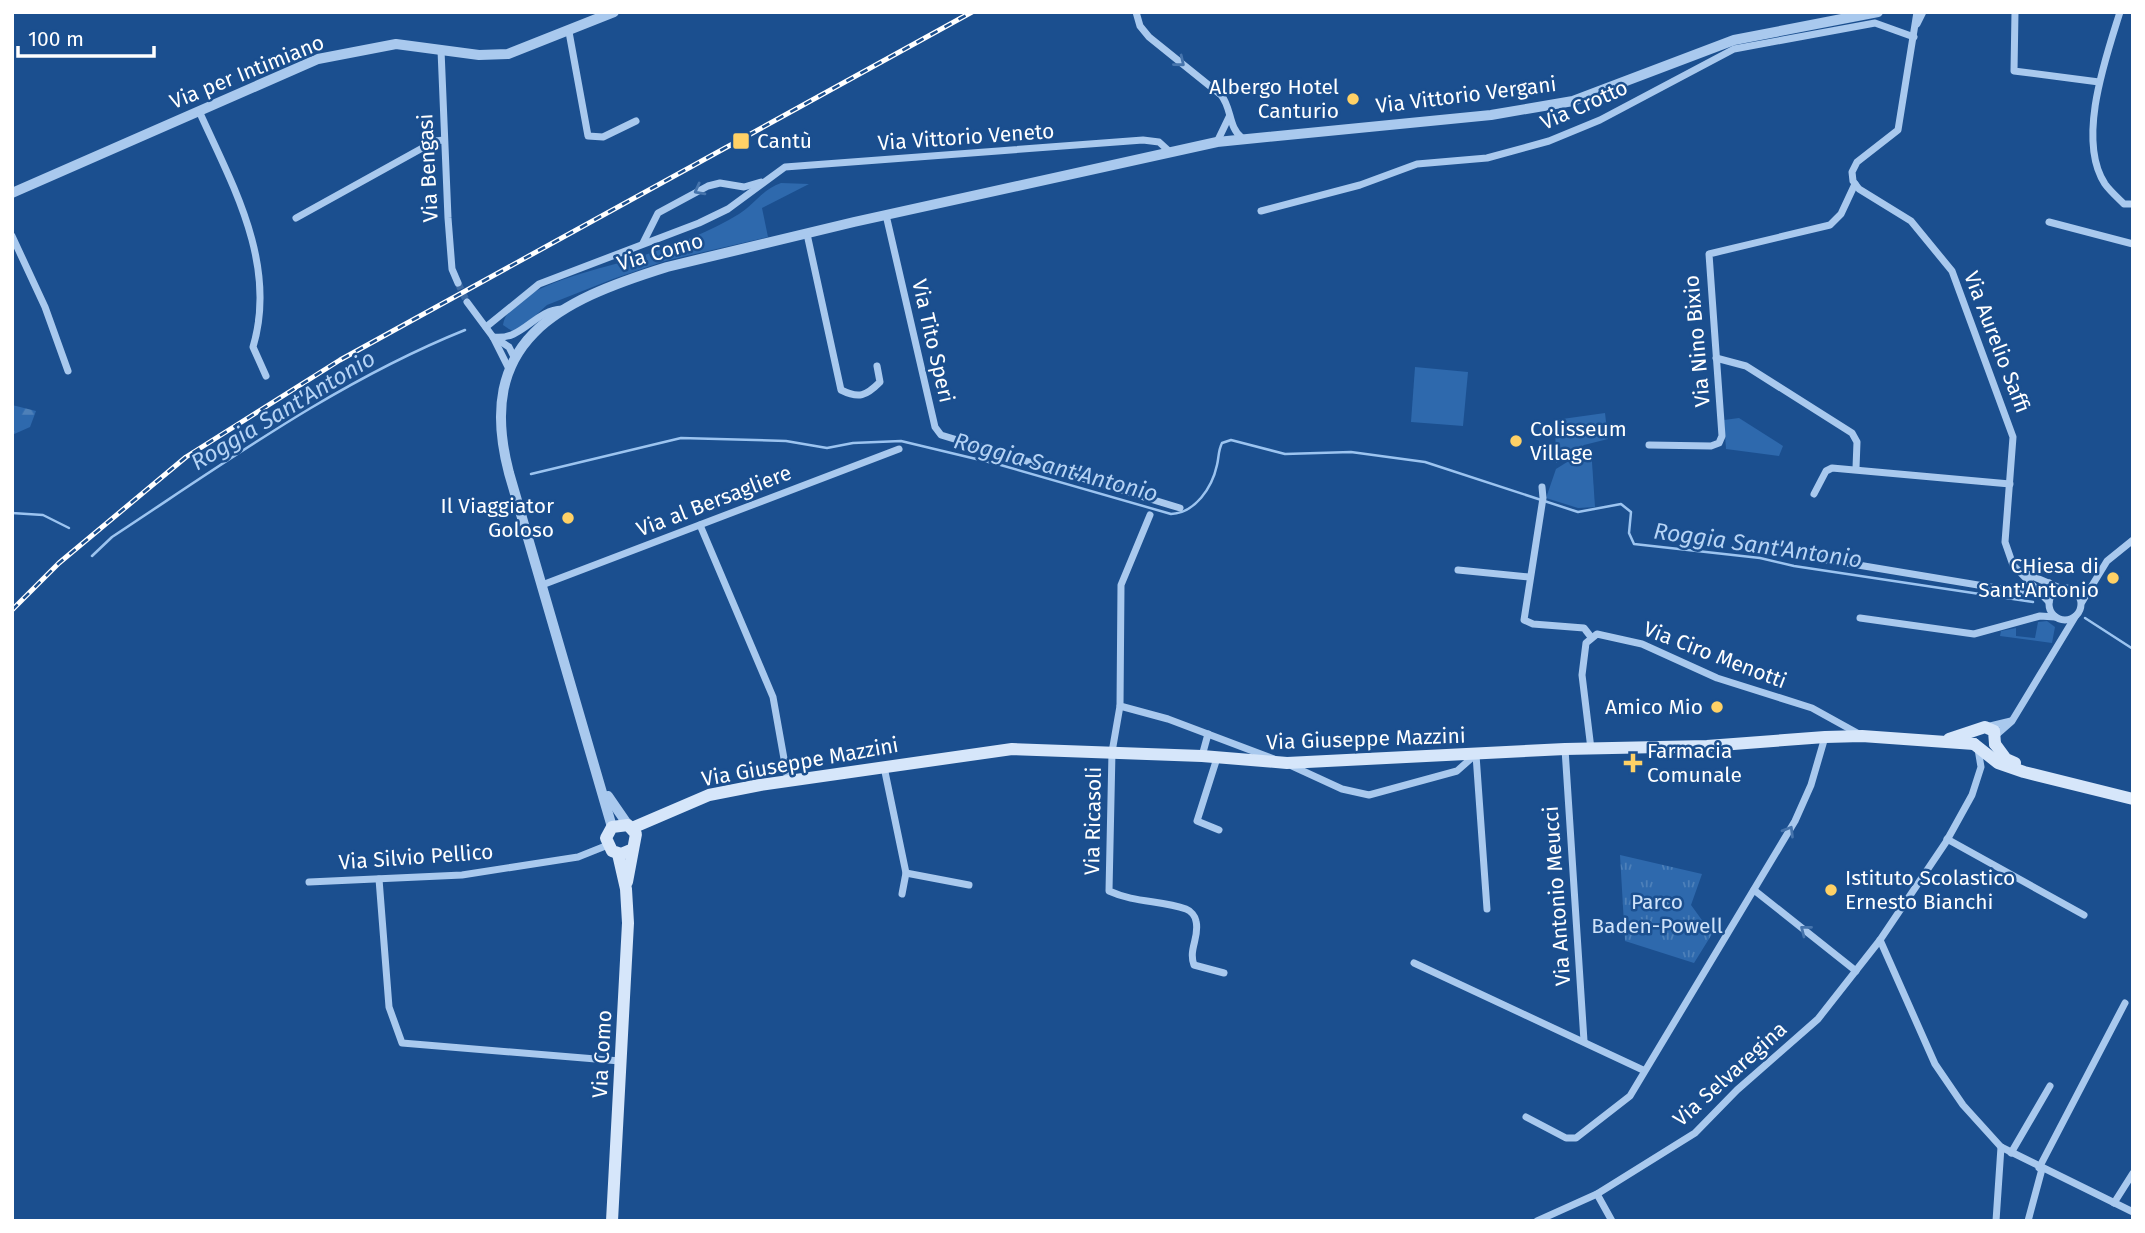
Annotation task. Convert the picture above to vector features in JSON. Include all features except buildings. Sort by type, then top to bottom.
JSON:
[{"type":"main road","name":"Via Giuseppe Mazzini","points":[[632,836],[674,808],[709,795],[1012,749],[1202,756],[1287,764],[1565,749],[1707,746],[1825,737],[1984,740]]},
{"type":"main road","points":[[1984,740],[2006,759],[2068,782],[2133,799]]},
{"type":"main road","points":[[620,824],[632,836],[618,854],[608,845],[606,838],[612,827],[620,824]]},
{"type":"main road","name":"Via Como","points":[[612,1221],[627,958],[626,889],[632,836]]},
{"type":"main road","name":"Via Como","points":[[618,854],[626,889]]},
{"type":"street","name":"Via per Intimiano","points":[[12,193],[318,60],[396,44],[479,55],[508,54],[614,12]]},
{"type":"street","points":[[1136,12],[1144,32],[1221,95],[1234,130],[1242,138]]},
{"type":"street","name":"Via Vittorio Vergani","points":[[1242,138],[1491,115],[1573,101],[1734,40],[1851,14],[1878,12]]},
{"type":"street","points":[[1908,12],[1914,32]]},
{"type":"street","points":[[1855,184],[1852,172],[1857,162],[1898,130],[1917,12]]},
{"type":"street","points":[[1914,32],[1923,12]]},
{"type":"street","points":[[2015,12],[2014,71],[2099,82]]},
{"type":"street","points":[[2120,12],[2099,82],[2094,132],[2096,156],[2104,183],[2124,204],[2133,204]]},
{"type":"street","name":"Via Crotto","points":[[1261,211],[1360,185],[1417,164],[1488,158],[1549,141],[1600,120],[1734,49],[1875,23],[1914,32]]},
{"type":"street","points":[[569,32],[588,136],[603,137],[636,121]]},
{"type":"street","name":"Via Bengasi","points":[[441,50],[451,253],[458,283]]},
{"type":"street","points":[[199,111],[253,237],[260,323],[253,347],[266,376]]},
{"type":"street","points":[[1217,142],[1224,131],[1229,112]]},
{"type":"street","name":"Via Como","points":[[612,827],[502,443],[500,415],[512,364],[536,329],[562,309],[617,284],[667,267],[886,215],[1242,138]]},
{"type":"street","points":[[296,218],[435,141],[444,140]]},
{"type":"street","name":"Via Vittorio Veneto","points":[[486,327],[539,284],[728,209],[777,171],[798,165],[1143,141],[1159,142],[1170,152]]},
{"type":"street","name":"Via Vittorio Veneto","points":[[643,243],[658,213],[703,188],[716,183],[740,187],[764,181]]},
{"type":"street","name":"Via Nino Bixio","points":[[1649,445],[1704,446],[1719,443],[1722,436],[1709,254],[1830,225],[1841,214],[1855,184]]},
{"type":"street","name":"Via Aurelio Saffi","points":[[1855,184],[1911,221],[1952,271],[2012,430],[2006,550],[2008,559],[2049,604]]},
{"type":"street","name":"Via Tito Speri","points":[[886,215],[934,427],[942,436],[1180,508]]},
{"type":"street","points":[[2049,222],[2133,244]]},
{"type":"street","points":[[807,234],[841,390],[855,397],[868,395],[880,382],[877,366]]},
{"type":"street","points":[[12,236],[45,307],[68,371]]},
{"type":"street","points":[[467,302],[493,337],[509,347],[512,364]]},
{"type":"street","points":[[493,337],[514,335],[545,313],[562,309]]},
{"type":"street","points":[[1716,358],[1746,366],[1852,433],[1857,442],[1856,468]]},
{"type":"street","name":"Via al Bersagliere","points":[[542,585],[899,449]]},
{"type":"street","points":[[1814,494],[1826,471],[1832,468],[1856,468],[2011,484]]},
{"type":"street","name":"Via Ciro Menotti","points":[[1542,487],[1524,620],[1533,624],[1584,628],[1591,636],[1597,634],[1642,644],[1717,678],[1812,708],[1863,736]]},
{"type":"street","points":[[1150,515],[1121,585],[1120,706],[1168,719],[1287,764],[1342,789],[1368,795],[1457,771],[1476,755]]},
{"type":"street","points":[[700,525],[773,697],[788,781]]},
{"type":"street","points":[[1984,740],[2012,721],[2062,641],[2107,561],[2133,540]]},
{"type":"street","points":[[1822,559],[2020,592],[2049,583]]},
{"type":"street","points":[[2018,569],[2060,588],[2069,588],[2077,593],[2082,602]]},
{"type":"street","points":[[1458,570],[1529,577]]},
{"type":"street","points":[[2040,616],[2053,594],[2060,588]]},
{"type":"street","points":[[2077,593],[2090,589]]},
{"type":"street","points":[[2049,604],[2056,617],[2062,641]]},
{"type":"street","points":[[1860,618],[1974,634],[2040,616],[2075,617]]},
{"type":"street","points":[[1591,636],[1586,643],[1582,675],[1591,749]]},
{"type":"street","name":"Via Ricasoli","points":[[1120,706],[1112,752],[1110,891],[1127,899],[1187,909],[1195,917],[1197,927],[1190,955],[1194,965],[1224,973]]},
{"type":"street","points":[[1984,740],[2012,721]]},
{"type":"street","points":[[1202,756],[1208,734]]},
{"type":"street","points":[[1526,1117],[1566,1138],[1576,1138],[1630,1096],[1643,1070],[1795,821],[1811,785],[1825,737]]},
{"type":"street","name":"Via Selvaregina","points":[[1537,1221],[1597,1194],[1695,1133],[1737,1090],[1818,1019],[1880,940],[1947,839],[1972,795],[1981,767],[1984,740]]},
{"type":"street","name":"Via Antonio Meucci","points":[[1565,749],[1584,1041]]},
{"type":"street","name":"Via Como","points":[[591,755],[611,805],[632,836]]},
{"type":"street","points":[[1476,755],[1487,909]]},
{"type":"street","points":[[1217,758],[1197,821],[1219,830]]},
{"type":"street","points":[[884,767],[906,873],[902,894]]},
{"type":"street","points":[[1947,839],[2084,915]]},
{"type":"street","name":"Via Silvio Pellico","points":[[309,881],[462,875],[578,856],[608,845]]},
{"type":"street","points":[[906,873],[969,885]]},
{"type":"street","points":[[379,879],[389,1007],[402,1043],[620,1061]]},
{"type":"street","points":[[1754,890],[1856,971]]},
{"type":"street","points":[[1880,940],[1936,1064],[1963,1105],[2001,1147],[2133,1212]]},
{"type":"street","points":[[1415,963],[1643,1070]]},
{"type":"street","points":[[2028,1221],[2041,1168],[2125,1003]]},
{"type":"street","points":[[2011,1153],[2050,1086]]},
{"type":"street","points":[[1996,1221],[2001,1147]]},
{"type":"street","points":[[2114,1203],[2133,1173]]},
{"type":"street","points":[[1597,1194],[1612,1221]]},
{"type":"green space","points":[[781,183],[809,184],[762,208],[768,237],[665,261],[547,305],[523,327],[512,331],[503,325],[508,312],[536,291],[575,275],[640,257],[699,235],[739,214],[769,189]]},
{"type":"green space","points":[[1415,367],[1468,372],[1463,426],[1411,422]]},
{"type":"green space","points":[[12,405],[36,411],[30,427],[12,435]]},
{"type":"green space","points":[[1605,413],[1608,439],[1584,445],[1556,463],[1555,420]]},
{"type":"green space","points":[[1739,418],[1783,446],[1779,456],[1726,449],[1724,420]]},
{"type":"green space","points":[[1591,447],[1595,507],[1578,508],[1546,498],[1556,469]]},
{"type":"green space","points":[[2047,621],[2055,627],[2052,643],[2000,636],[2001,631],[2016,628],[2016,636],[2035,638],[2038,622]]},
{"type":"green space","name":"Parco Baden-Powell","points":[[1620,855],[1702,874],[1691,905],[1712,934],[1694,963],[1625,941]]},
{"type":"waterway","name":"Roggia Sant'Antonio","points":[[92,556],[112,537],[284,424],[372,373],[465,330]]},
{"type":"waterway","name":"Roggia Sant'Antonio","points":[[531,474],[681,438],[786,441],[827,448],[853,443],[901,441],[997,464],[1171,514],[1188,509],[1201,498],[1215,474],[1222,443],[1231,440],[1285,454],[1351,452],[1425,462],[1578,512],[1621,504],[1631,512],[1629,533],[1634,544],[1760,558],[1794,566],[2033,602]]},
{"type":"waterway","name":"Roggia Sant'Antonio","points":[[12,513],[43,515],[69,528]]},
{"type":"waterway","name":"Roggia Sant'Antonio","points":[[2085,618],[2133,649]]},
{"type":"tunnel","points":[[458,283],[467,302]]},
{"type":"railway","points":[[12,610],[59,563],[186,457],[340,360],[972,12]]},
{"type":"place","name":"Albergo Hotel Canturio","points":[[1353,99]]},
{"type":"place","name":"Cantù","points":[[741,141]]},
{"type":"place","name":"Colisseum Village","points":[[1516,441]]},
{"type":"place","name":"Il Viaggiator Goloso","points":[[568,518]]},
{"type":"place","name":"CHiesa di Sant'Antonio","points":[[2113,578]]},
{"type":"place","name":"Amico Mio","points":[[1717,707]]},
{"type":"place","name":"Farmacia Comunale","points":[[1633,763]]},
{"type":"place","name":"Istituto Scolastico Ernesto Bianchi","points":[[1831,890]]}]
